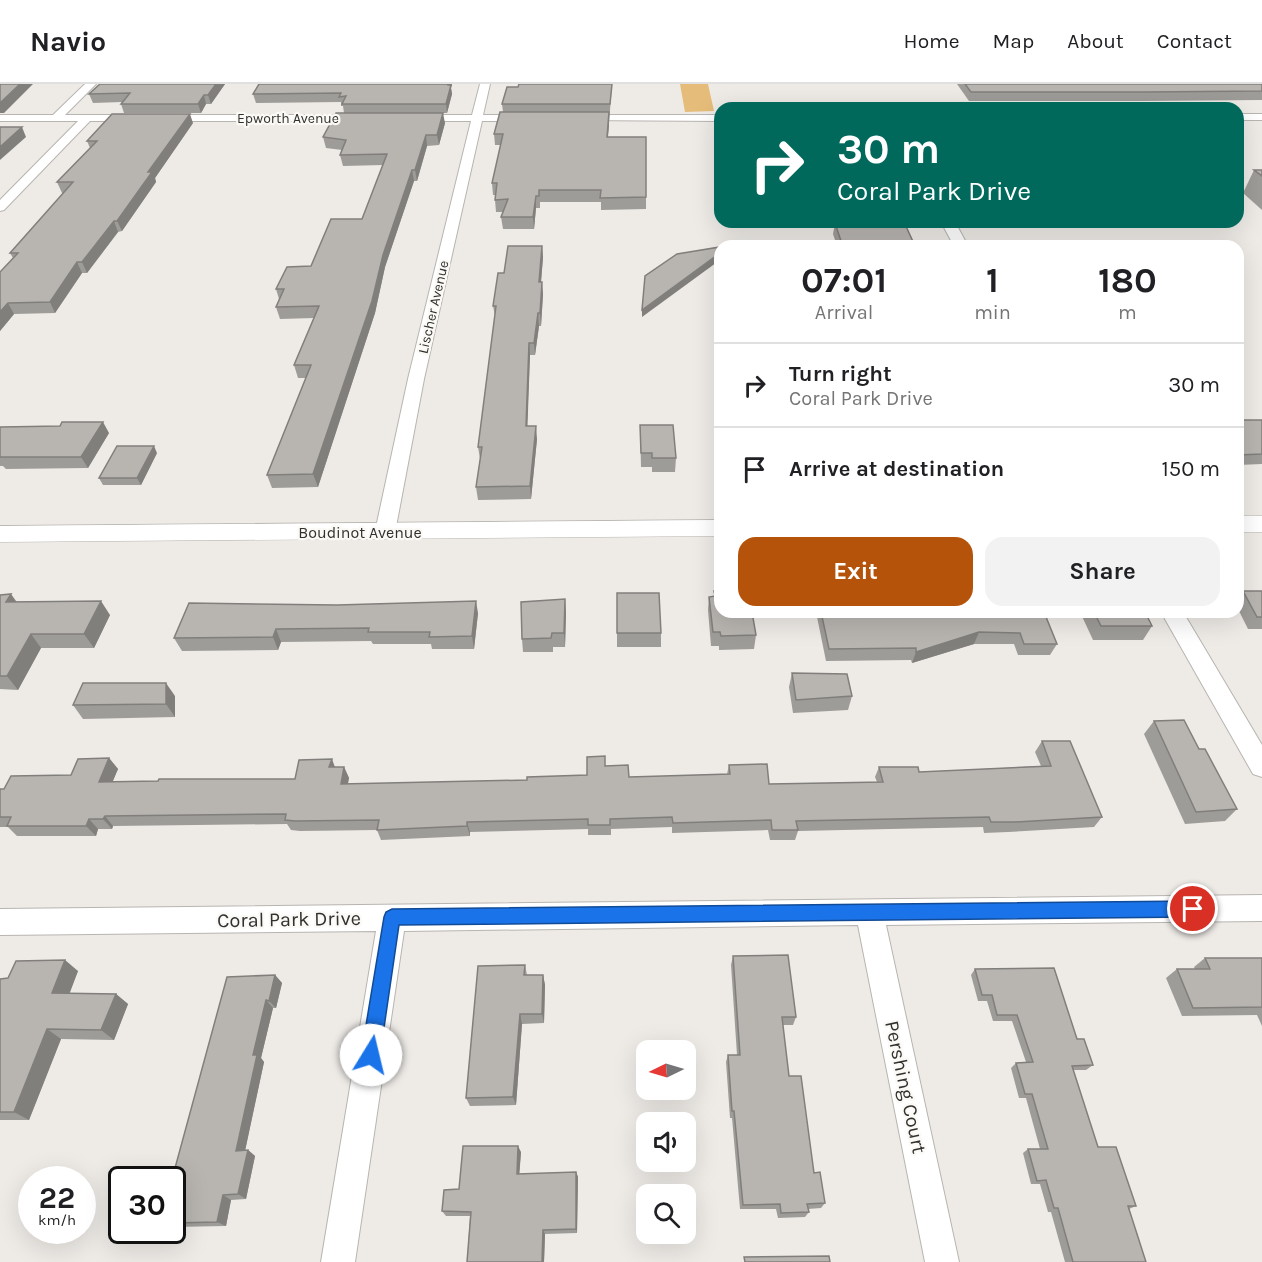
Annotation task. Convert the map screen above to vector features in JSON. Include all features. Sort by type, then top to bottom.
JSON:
[{"type":"street","points":[[56,118],[91,84]]},
{"type":"street","name":"Lischer Avenue","points":[[385,532],[416,379],[485,84]]},
{"type":"street","points":[[1244,117],[1262,117]]},
{"type":"street","name":"Epworth Avenue","points":[[0,118],[373,118]]},
{"type":"street","points":[[0,207],[87,118]]},
{"type":"street","points":[[396,118],[545,118]]},
{"type":"street","points":[[568,118],[714,118]]},
{"type":"street","points":[[1244,524],[1262,524]]},
{"type":"street","name":"Boudinot Avenue","points":[[0,534],[714,528]]},
{"type":"street","points":[[1175,618],[1262,767]]},
{"type":"street","name":"Coral Park Drive","points":[[0,922],[1262,908]]},
{"type":"street","name":"Pershing Court","points":[[869,912],[942,1262]]},
{"type":"street","points":[[338,1262],[392,917]]},
{"type":"shaded area","points":[[680,84],[708,84],[714,111],[685,112]]},
{"type":"building","points":[[0,84],[20,84],[0,103]]},
{"type":"building","points":[[100,84],[216,84],[198,104],[121,104],[130,93],[89,94]]},
{"type":"building","points":[[259,84],[451,85],[446,104],[342,104],[346,96],[339,97],[341,93],[253,94]]},
{"type":"building","points":[[519,84],[612,84],[610,104],[502,104],[507,87],[518,87]]},
{"type":"building","points":[[965,84],[1262,84],[1262,91],[971,92]]},
{"type":"building","points":[[500,112],[609,112],[607,137],[646,137],[646,197],[600,198],[601,190],[539,190],[533,217],[501,217],[508,199],[495,200],[497,183],[492,183],[503,134],[494,134]]},
{"type":"building","points":[[336,113],[443,113],[437,135],[426,135],[415,170],[412,170],[383,255],[372,301],[313,474],[267,475],[311,365],[294,365],[319,306],[276,307],[284,289],[276,289],[287,267],[311,266],[331,219],[362,219],[387,154],[340,155],[346,140],[323,137]]},
{"type":"building","points":[[112,114],[190,114],[148,172],[152,172],[117,221],[114,221],[82,262],[77,262],[50,302],[8,303],[0,312],[0,272],[18,253],[10,253],[73,182],[57,182],[97,141],[87,141]]},
{"type":"building","points":[[0,127],[22,127],[0,147]]},
{"type":"building","points":[[1254,170],[1262,170],[1262,176]]},
{"type":"building","points":[[837,228],[907,228],[912,240],[841,240]]},
{"type":"building","points":[[508,246],[542,246],[539,282],[542,282],[540,313],[538,313],[534,343],[529,343],[526,426],[536,426],[530,486],[476,487],[482,447],[478,447],[496,306],[493,306],[498,273],[504,273]]},
{"type":"building","points":[[714,248],[714,257],[642,310],[645,276],[677,254]]},
{"type":"building","points":[[1244,420],[1262,420],[1262,454],[1244,455]]},
{"type":"building","points":[[62,422],[103,422],[81,457],[0,457],[0,427],[60,426]]},
{"type":"building","points":[[640,425],[673,425],[676,458],[652,458],[652,453],[641,453]]},
{"type":"building","points":[[117,446],[154,446],[137,478],[99,478]]},
{"type":"building","points":[[1244,591],[1262,591],[1262,617],[1257,617]]},
{"type":"building","points":[[617,593],[659,593],[661,633],[617,633]]},
{"type":"building","points":[[11,594],[6,602],[101,601],[84,634],[31,634],[7,676],[0,676],[0,595]]},
{"type":"building","points":[[714,596],[714,618],[753,618],[756,635],[721,636],[720,632],[713,632],[709,597]]},
{"type":"building","points":[[565,599],[564,633],[552,633],[551,638],[522,639],[521,602]]},
{"type":"building","points":[[476,601],[472,636],[429,637],[430,632],[368,632],[369,628],[276,629],[273,637],[174,638],[189,603],[337,605]]},
{"type":"building","points":[[822,618],[1046,618],[1057,644],[1024,644],[1020,633],[979,632],[916,652],[916,648],[829,649]]},
{"type":"building","points":[[1097,618],[1148,618],[1152,626],[1101,626]]},
{"type":"building","points":[[792,673],[847,674],[852,696],[796,700]]},
{"type":"building","points":[[83,683],[166,683],[166,704],[73,705]]},
{"type":"building","points":[[1184,720],[1199,749],[1205,749],[1237,809],[1196,812],[1154,721]]},
{"type":"building","points":[[1042,741],[1070,741],[1102,817],[1014,822],[991,822],[989,817],[796,821],[798,830],[772,830],[771,820],[673,823],[672,817],[610,819],[610,825],[588,825],[588,819],[467,822],[467,826],[377,830],[379,820],[295,821],[285,820],[286,814],[105,816],[103,819],[89,819],[86,826],[7,826],[11,817],[0,817],[0,789],[4,789],[11,776],[71,775],[78,759],[109,758],[99,782],[158,781],[159,779],[295,779],[299,760],[332,759],[329,767],[344,767],[341,784],[527,780],[527,777],[587,775],[587,757],[605,756],[605,766],[628,765],[629,777],[730,774],[729,765],[767,764],[769,784],[883,782],[879,767],[918,767],[919,772],[1051,766]]},
{"type":"building","points":[[788,955],[796,1017],[782,1017],[789,1076],[801,1076],[814,1173],[820,1172],[825,1203],[807,1204],[809,1212],[781,1213],[780,1204],[743,1205],[728,1055],[740,1055],[733,956]]},
{"type":"building","points":[[1205,958],[1262,958],[1262,1007],[1193,1008],[1177,969],[1210,969]]},
{"type":"building","points":[[65,960],[52,993],[116,994],[101,1030],[47,1029],[14,1112],[0,1112],[0,979],[8,978],[16,961]]},
{"type":"building","points":[[525,965],[524,975],[543,975],[542,1014],[520,1014],[513,1097],[466,1098],[478,966]]},
{"type":"building","points":[[1054,968],[1077,1039],[1084,1039],[1093,1065],[1072,1066],[1098,1147],[1116,1147],[1136,1206],[1128,1206],[1146,1262],[1073,1262],[1058,1208],[1054,1208],[1046,1180],[1037,1181],[1028,1149],[1048,1149],[1032,1094],[1025,1094],[1016,1063],[1033,1062],[1017,1015],[997,1015],[992,995],[982,995],[975,969]]},
{"type":"building","points":[[275,975],[269,1001],[266,1000],[253,1055],[257,1055],[236,1151],[248,1150],[238,1194],[223,1195],[217,1222],[186,1223],[186,1166],[176,1166],[227,977]]},
{"type":"building","points":[[463,1146],[518,1146],[517,1174],[576,1172],[576,1229],[543,1230],[542,1262],[467,1262],[471,1212],[442,1211],[444,1190],[459,1189]]},
{"type":"building","points":[[829,1256],[830,1262],[745,1262],[744,1257]]},
{"type":"route","points":[[371,1055],[392,917],[1193,909]]}]
